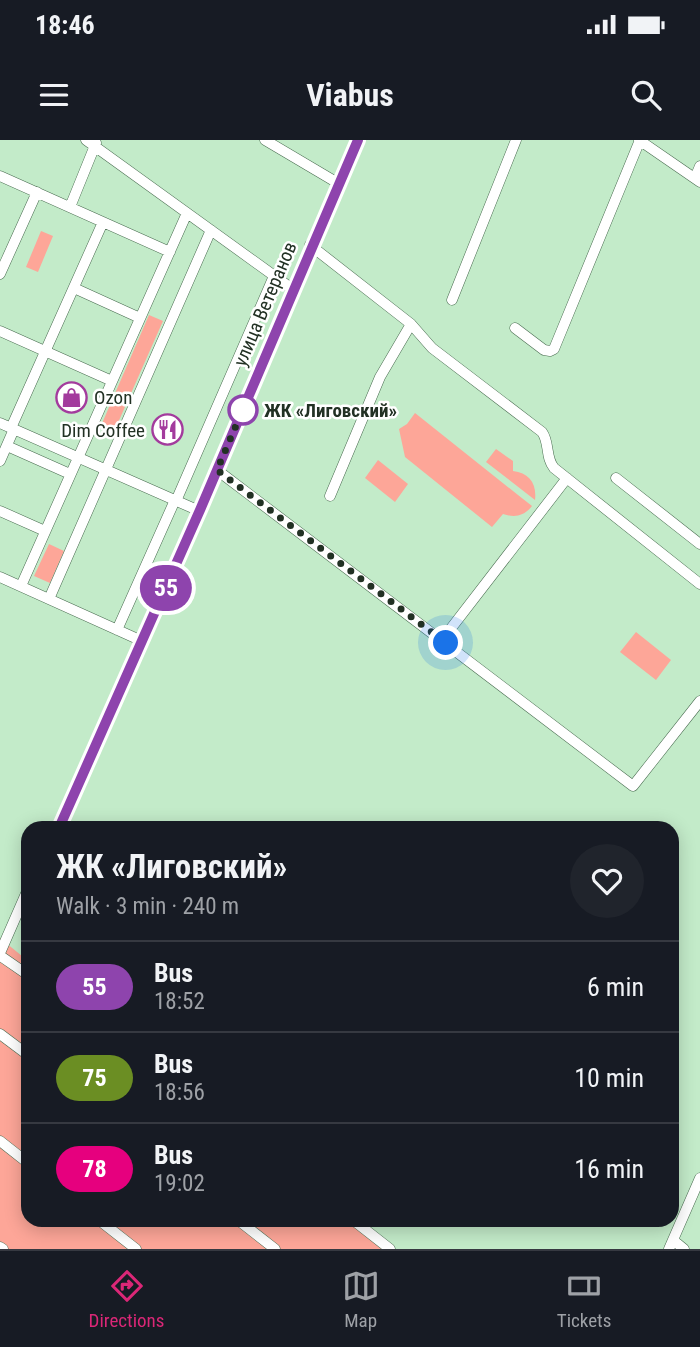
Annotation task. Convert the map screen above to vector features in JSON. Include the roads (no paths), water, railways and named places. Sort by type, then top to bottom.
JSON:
[{"type":"street","points":[[86,140],[96,144],[291,288]]},
{"type":"street","points":[[265,140],[335,182]]},
{"type":"street","name":"улица Ветеранов","points":[[140,640],[355,140]]},
{"type":"street","name":"улица Ветеранов","points":[[60,821],[217,470],[355,140]]},
{"type":"street","points":[[452,300],[516,140]]},
{"type":"street","points":[[516,328],[544,350],[554,349],[639,140],[697,180],[700,166]]},
{"type":"street","points":[[70,207],[96,144]]},
{"type":"street","points":[[0,176],[170,252]]},
{"type":"street","points":[[0,274],[4,257],[37,192]]},
{"type":"street","points":[[20,586],[187,213]]},
{"type":"street","points":[[0,461],[103,222]]},
{"type":"street","points":[[49,599],[211,230]]},
{"type":"street","points":[[311,246],[411,324],[432,348],[542,432],[546,438],[549,462],[700,584]]},
{"type":"street","points":[[117,629],[274,276]]},
{"type":"street","points":[[74,288],[140,318]]},
{"type":"street","points":[[330,496],[380,377],[411,324]]},
{"type":"street","points":[[0,331],[112,381]]},
{"type":"street","points":[[0,423],[195,509]]},
{"type":"street","points":[[7,446],[70,474]]},
{"type":"street","points":[[217,470],[633,786],[700,701]]},
{"type":"street","points":[[442,640],[567,478]]},
{"type":"street","points":[[616,478],[700,544]]},
{"type":"street","points":[[0,511],[45,531]]},
{"type":"street","points":[[0,577],[140,640]]},
{"type":"street","points":[[21,904],[6,936],[1,957],[21,970]]},
{"type":"street","points":[[6,936],[21,910]]},
{"type":"street","points":[[0,1034],[21,1050]]},
{"type":"street","points":[[0,1141],[21,1158]]},
{"type":"street","points":[[679,1227],[700,1178]]},
{"type":"street","points":[[108,1227],[136,1249]]},
{"type":"street","points":[[247,1227],[275,1249]]},
{"type":"street","points":[[362,1227],[390,1249]]},
{"type":"street","points":[[679,1227],[671,1245],[684,1249]]},
{"type":"place","name":"Ozon","points":[[71,397]]},
{"type":"place","name":"ЖК «Лиговский»","points":[[243,410]]},
{"type":"place","name":"Dim Coffee","points":[[168,430]]}]
